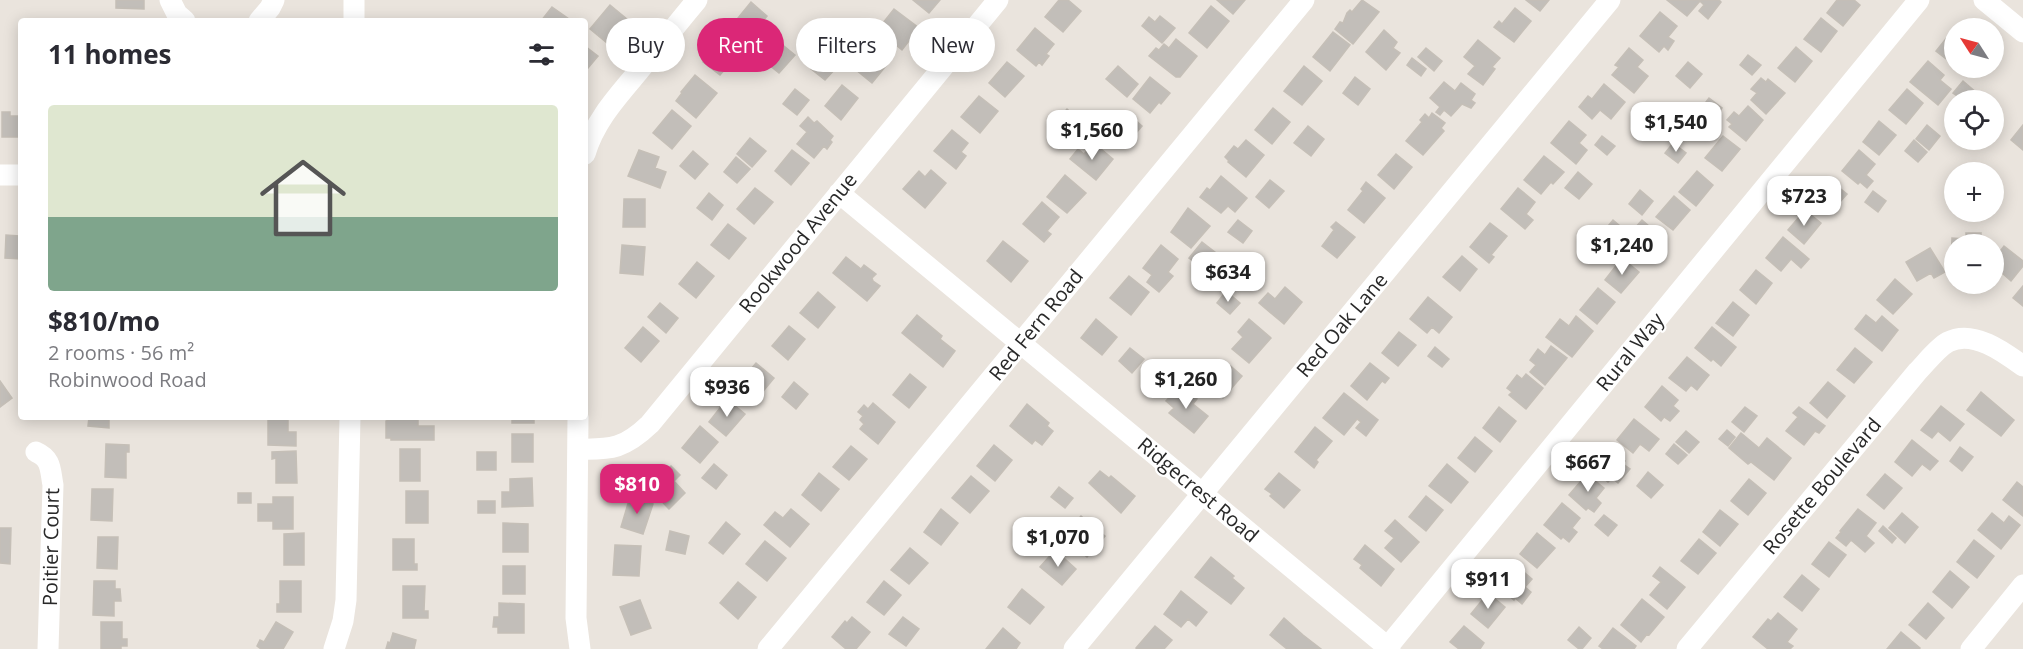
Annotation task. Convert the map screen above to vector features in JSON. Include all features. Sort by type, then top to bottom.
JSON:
[{"type":"street","points":[[170,0],[182,18]]},
{"type":"street","points":[[262,18],[274,0]]},
{"type":"street","points":[[354,0],[354,18]]},
{"type":"street","points":[[588,147],[599,123],[612,104],[697,0]]},
{"type":"street","name":"Rookwood Avenue","points":[[578,449],[614,449],[636,438],[650,424],[998,0]]},
{"type":"street","name":"Red Fern Road","points":[[768,649],[1304,0]]},
{"type":"street","name":"Red Oak Lane","points":[[1074,649],[1610,0]]},
{"type":"street","name":"Rural Way","points":[[1388,648],[1919,0]]},
{"type":"street","points":[[1984,0],[2023,32]]},
{"type":"street","points":[[0,175],[18,175]]},
{"type":"street","name":"Ridgecrest Road","points":[[839,193],[1388,648]]},
{"type":"street","name":"Rosette Boulevard","points":[[1687,649],[1917,372],[1948,342],[1968,339],[1986,342],[2023,366]]},
{"type":"street","points":[[334,649],[343,621],[346,600],[350,420]]},
{"type":"street","points":[[578,420],[576,618],[580,649]]},
{"type":"street","name":"Poitier Court","points":[[36,452],[45,456],[49,462],[53,485],[48,649]]},
{"type":"street","points":[[1971,649],[2023,585]]},
{"type":"building","points":[[116,0],[144,0],[144,9],[116,8]]},
{"type":"building","points":[[913,0],[940,0],[929,13]]},
{"type":"building","points":[[1059,0],[1068,0],[1081,11],[1063,32],[1045,17]]},
{"type":"building","points":[[1217,0],[1245,0],[1233,14]]},
{"type":"building","points":[[1362,0],[1379,12],[1353,44],[1335,29],[1340,22],[1343,23],[1347,13],[1350,10],[1352,12]]},
{"type":"building","points":[[1526,0],[1549,0],[1540,11]]},
{"type":"building","points":[[1667,0],[1719,0],[1721,2],[1708,19],[1699,11],[1704,5],[1700,1],[1687,16]]},
{"type":"building","points":[[1837,0],[1854,0],[1860,5],[1843,26],[1827,13]]},
{"type":"building","points":[[751,2],[767,16],[765,18],[738,18]]},
{"type":"building","points":[[610,5],[626,18],[606,18],[606,42],[590,29]]},
{"type":"building","points":[[1211,6],[1229,21],[1207,48],[1189,33]]},
{"type":"building","points":[[552,7],[568,18],[543,18]]},
{"type":"building","points":[[1515,8],[1531,21],[1514,42],[1494,27],[1499,21],[1502,24]]},
{"type":"building","points":[[894,9],[909,20],[909,41],[902,50],[897,46],[897,18],[887,18]]},
{"type":"building","points":[[1660,12],[1677,26],[1668,37],[1674,41],[1668,50],[1664,46],[1659,52],[1640,36]]},
{"type":"building","points":[[1160,16],[1175,28],[1162,43],[1142,26],[1149,17],[1155,22]]},
{"type":"building","points":[[1821,18],[1837,31],[1821,52],[1804,39]]},
{"type":"building","points":[[1035,28],[1054,44],[1046,54],[1049,56],[1042,65],[1039,62],[1036,66],[1017,50]]},
{"type":"building","points":[[1384,30],[1397,42],[1393,48],[1400,53],[1386,70],[1366,52]]},
{"type":"building","points":[[1333,32],[1350,45],[1330,71],[1313,57]]},
{"type":"building","points":[[1176,39],[1197,56],[1180,77],[1176,77],[1149,56],[1156,48],[1159,50],[1164,44],[1169,48]]},
{"type":"building","points":[[1478,40],[1500,58],[1492,67],[1495,69],[1483,85],[1468,74],[1475,66],[1464,57]]},
{"type":"building","points":[[1944,41],[1944,57],[1936,51]]},
{"type":"building","points":[[784,46],[795,55],[784,67]]},
{"type":"building","points":[[1796,47],[1812,61],[1795,82],[1778,68]]},
{"type":"building","points":[[588,48],[598,56],[588,68]]},
{"type":"building","points":[[1426,48],[1442,61],[1434,71],[1418,57]]},
{"type":"building","points":[[1629,48],[1643,60],[1637,67],[1648,76],[1634,93],[1612,75],[1619,67],[1615,65]]},
{"type":"building","points":[[1748,55],[1761,65],[1752,75],[1740,65]]},
{"type":"building","points":[[1412,58],[1426,69],[1421,76],[1407,65]]},
{"type":"building","points":[[1928,61],[1944,75],[1940,80],[1951,89],[1944,90],[1944,98],[1938,105],[1910,82]]},
{"type":"building","points":[[1007,62],[1024,76],[1005,97],[989,83]]},
{"type":"building","points":[[1688,62],[1702,74],[1690,88],[1676,76]]},
{"type":"building","points":[[1118,66],[1138,84],[1127,97],[1106,79]]},
{"type":"building","points":[[1304,66],[1322,81],[1302,105],[1284,91]]},
{"type":"building","points":[[815,72],[832,72],[825,80]]},
{"type":"building","points":[[858,72],[881,72],[872,83]]},
{"type":"building","points":[[695,75],[717,93],[696,118],[676,101]]},
{"type":"building","points":[[1150,77],[1170,93],[1150,113],[1133,99]]},
{"type":"building","points":[[1355,77],[1370,89],[1358,105],[1343,93]]},
{"type":"building","points":[[1761,78],[1766,82],[1768,79],[1785,93],[1766,114],[1751,100],[1757,93],[1751,89]]},
{"type":"building","points":[[1963,81],[1974,90],[1956,90]]},
{"type":"building","points":[[1444,82],[1455,91],[1461,83],[1475,94],[1471,100],[1475,103],[1471,108],[1462,104],[1451,116],[1444,110],[1440,115],[1436,112],[1440,107],[1430,98]]},
{"type":"building","points":[[1604,84],[1625,102],[1611,119],[1600,110],[1592,119],[1579,107],[1588,96],[1592,99]]},
{"type":"building","points":[[842,85],[858,98],[841,120],[825,106]]},
{"type":"building","points":[[795,89],[809,100],[797,115],[783,104]]},
{"type":"building","points":[[1907,89],[1923,103],[1906,124],[1889,110]]},
{"type":"building","points":[[979,96],[998,111],[980,133],[961,117]]},
{"type":"building","points":[[1709,98],[1722,108],[1712,121],[1699,111]]},
{"type":"building","points":[[1748,106],[1763,120],[1746,141],[1729,127],[1732,124],[1727,120],[1734,112],[1739,116]]},
{"type":"building","points":[[1273,108],[1290,122],[1272,144],[1255,130]]},
{"type":"building","points":[[1067,109],[1081,121],[1069,135],[1055,123]]},
{"type":"building","points":[[672,110],[691,126],[672,149],[653,133]]},
{"type":"building","points":[[1118,111],[1122,114],[1125,111],[1142,126],[1124,147],[1107,132],[1117,120],[1113,116]]},
{"type":"building","points":[[2,112],[10,112],[10,116],[18,116],[18,137],[2,137]]},
{"type":"building","points":[[1432,113],[1445,123],[1441,128],[1444,131],[1423,155],[1406,141],[1422,122],[1420,120],[1425,114],[1429,118]]},
{"type":"building","points":[[808,117],[814,123],[817,121],[833,136],[827,149],[824,146],[814,158],[797,144],[807,132],[800,126]]},
{"type":"building","points":[[1674,117],[1686,127],[1676,139],[1664,130]]},
{"type":"building","points":[[1569,121],[1586,135],[1579,143],[1587,150],[1576,164],[1551,143]]},
{"type":"building","points":[[1879,121],[1896,135],[1879,155],[1863,142]]},
{"type":"building","points":[[1927,125],[1940,136],[1929,150],[1916,139]]},
{"type":"building","points":[[2023,125],[2023,150],[2011,140]]},
{"type":"building","points":[[1308,126],[1324,139],[1311,156],[1294,143]]},
{"type":"building","points":[[952,130],[968,143],[961,152],[966,156],[956,169],[934,151]]},
{"type":"building","points":[[1602,136],[1615,146],[1607,155],[1595,145]]},
{"type":"building","points":[[1723,136],[1740,149],[1722,171],[1705,158]]},
{"type":"building","points":[[750,138],[766,151],[752,167],[737,154]]},
{"type":"building","points":[[1246,140],[1264,155],[1246,177],[1225,157],[1234,146],[1238,149]]},
{"type":"building","points":[[1914,140],[1927,152],[1918,162],[1905,151]]},
{"type":"building","points":[[1094,143],[1113,159],[1096,180],[1070,159],[1078,149],[1084,154]]},
{"type":"building","points":[[1673,143],[1686,153],[1678,163],[1665,153]]},
{"type":"building","points":[[639,150],[659,157],[655,168],[666,172],[660,188],[628,176]]},
{"type":"building","points":[[792,150],[809,163],[791,185],[775,171]]},
{"type":"building","points":[[1859,150],[1875,164],[1866,175],[1873,181],[1867,188],[1842,171]]},
{"type":"building","points":[[693,151],[708,164],[695,179],[680,166]]},
{"type":"building","points":[[1396,154],[1412,167],[1394,189],[1378,175]]},
{"type":"building","points":[[1544,156],[1564,172],[1541,194],[1524,180]]},
{"type":"building","points":[[736,157],[750,169],[737,183],[724,172]]},
{"type":"building","points":[[931,170],[946,183],[925,208],[903,189],[919,171],[925,177]]},
{"type":"building","points":[[1697,171],[1713,185],[1696,206],[1679,192]]},
{"type":"building","points":[[1578,172],[1592,184],[1579,199],[1565,188]]},
{"type":"building","points":[[1065,175],[1086,193],[1067,213],[1047,197]]},
{"type":"building","points":[[1221,176],[1247,198],[1235,212],[1228,206],[1221,213],[1200,197],[1207,188],[1210,190]]},
{"type":"building","points":[[1270,180],[1284,191],[1269,208],[1256,197]]},
{"type":"building","points":[[1831,181],[1847,194],[1830,213],[1814,200]]},
{"type":"building","points":[[1366,182],[1385,198],[1364,223],[1348,210],[1363,191],[1361,189]]},
{"type":"building","points":[[755,188],[773,202],[754,224],[737,209]]},
{"type":"building","points":[[1518,188],[1535,202],[1526,214],[1533,220],[1525,229],[1501,209]]},
{"type":"building","points":[[1640,190],[1653,201],[1642,215],[1629,204]]},
{"type":"building","points":[[1873,191],[1886,201],[1878,212],[1865,202]]},
{"type":"building","points":[[709,193],[723,205],[712,220],[697,208]]},
{"type":"building","points":[[1674,196],[1690,210],[1673,230],[1656,217]]},
{"type":"building","points":[[624,199],[645,199],[645,227],[623,227]]},
{"type":"building","points":[[1042,202],[1059,217],[1047,231],[1051,234],[1044,242],[1023,224]]},
{"type":"building","points":[[1188,208],[1210,226],[1191,248],[1171,232]]},
{"type":"building","points":[[1805,210],[1821,223],[1804,244],[1788,230]]},
{"type":"building","points":[[1238,220],[1252,231],[1243,243],[1228,232]]},
{"type":"building","points":[[1613,220],[1626,231],[1617,242],[1604,231]]},
{"type":"building","points":[[1642,220],[1664,239],[1648,259],[1632,246],[1634,243],[1627,237]]},
{"type":"building","points":[[1336,222],[1355,237],[1337,258],[1322,246],[1334,230],[1331,227]]},
{"type":"building","points":[[1490,223],[1507,236],[1491,255],[1494,257],[1489,263],[1470,247]]},
{"type":"building","points":[[728,224],[746,238],[729,259],[711,245]]},
{"type":"building","points":[[1602,233],[1615,244],[1606,255],[1593,244]]},
{"type":"building","points":[[6,235],[18,236],[18,259],[5,258]]},
{"type":"building","points":[[1783,237],[1809,259],[1801,268],[1791,259],[1781,271],[1766,258]]},
{"type":"building","points":[[1003,241],[1028,261],[1011,282],[987,261]]},
{"type":"building","points":[[1202,242],[1216,253],[1204,269],[1189,258]]},
{"type":"building","points":[[622,245],[645,247],[643,275],[620,273]]},
{"type":"building","points":[[1161,245],[1178,259],[1168,272],[1173,276],[1159,292],[1147,282],[1152,275],[1143,268]]},
{"type":"building","points":[[2004,246],[2023,261],[2023,266],[2011,281],[2004,275]]},
{"type":"building","points":[[1930,248],[1944,273],[1934,278],[1931,273],[1917,281],[1906,262]]},
{"type":"building","points":[[1462,256],[1477,269],[1460,291],[1443,277]]},
{"type":"building","points":[[846,257],[861,269],[864,265],[876,274],[872,278],[873,281],[880,286],[867,301],[833,273]]},
{"type":"building","points":[[1622,258],[1639,272],[1621,293],[1605,280]]},
{"type":"building","points":[[697,262],[714,276],[696,298],[679,284]]},
{"type":"building","points":[[1756,270],[1772,283],[1756,304],[1740,290]]},
{"type":"building","points":[[1129,276],[1149,292],[1131,315],[1110,298]]},
{"type":"building","points":[[1895,279],[1912,294],[1893,314],[1877,300]]},
{"type":"building","points":[[2023,286],[2023,306],[2013,298]]},
{"type":"building","points":[[1285,287],[1302,302],[1284,324],[1259,303],[1268,293],[1275,299]]},
{"type":"building","points":[[1598,288],[1615,302],[1597,324],[1580,310]]},
{"type":"building","points":[[1226,291],[1240,303],[1230,314],[1217,303]]},
{"type":"building","points":[[818,292],[835,307],[818,328],[800,313]]},
{"type":"building","points":[[1428,297],[1452,317],[1439,333],[1432,327],[1427,333],[1410,319]]},
{"type":"building","points":[[1733,302],[1749,315],[1733,336],[1716,323]]},
{"type":"building","points":[[660,303],[678,318],[666,333],[648,317]]},
{"type":"building","points":[[917,315],[942,336],[940,339],[955,351],[943,367],[902,333]]},
{"type":"building","points":[[1866,315],[1876,323],[1882,316],[1898,330],[1882,351],[1855,329]]},
{"type":"building","points":[[1576,316],[1593,331],[1572,357],[1546,337],[1560,319],[1569,326]]},
{"type":"building","points":[[1096,319],[1117,337],[1102,355],[1081,338]]},
{"type":"building","points":[[1249,319],[1271,338],[1249,363],[1232,349],[1243,337],[1238,332]]},
{"type":"building","points":[[789,326],[805,339],[788,360],[772,346]]},
{"type":"building","points":[[643,327],[659,341],[641,362],[625,348]]},
{"type":"building","points":[[1712,327],[1736,347],[1721,366],[1695,348]]},
{"type":"building","points":[[1399,332],[1416,345],[1398,366],[1382,353]]},
{"type":"building","points":[[1551,346],[1567,358],[1545,385],[1530,372],[1536,365],[1530,360],[1538,349],[1545,355]]},
{"type":"building","points":[[1435,347],[1449,359],[1442,367],[1428,356]]},
{"type":"building","points":[[1130,348],[1144,359],[1132,373],[1119,361]]},
{"type":"building","points":[[1855,348],[1872,362],[1854,383],[1837,370]]},
{"type":"building","points":[[1687,357],[1709,375],[1697,390],[1691,385],[1686,391],[1669,378]]},
{"type":"building","points":[[1225,361],[1242,376],[1223,398],[1207,384]]},
{"type":"building","points":[[756,363],[774,378],[755,401],[737,386]]},
{"type":"building","points":[[1370,363],[1389,378],[1385,383],[1382,381],[1367,400],[1351,386]]},
{"type":"building","points":[[910,374],[926,387],[909,408],[893,395]]},
{"type":"building","points":[[1526,374],[1543,388],[1526,409],[1509,395],[1512,392],[1507,388],[1517,375],[1522,379]]},
{"type":"building","points":[[0,381],[12,398],[0,407]]},
{"type":"building","points":[[794,382],[808,394],[796,409],[782,397]]},
{"type":"building","points":[[1828,382],[1845,396],[1827,418],[1810,403]]},
{"type":"building","points":[[1662,386],[1678,400],[1673,406],[1679,411],[1670,421],[1664,417],[1661,421],[1645,407]]},
{"type":"building","points":[[1177,389],[1185,395],[1188,392],[1197,399],[1193,404],[1208,416],[1194,433],[1169,413],[1174,408],[1166,401]]},
{"type":"building","points":[[1981,392],[2014,420],[2001,436],[1967,410]]},
{"type":"building","points":[[1344,393],[1378,420],[1366,436],[1356,428],[1361,422],[1357,419],[1344,435],[1323,418]]},
{"type":"building","points":[[727,399],[745,414],[726,436],[709,422]]},
{"type":"building","points":[[873,403],[895,422],[878,444],[860,429],[864,424],[860,420],[863,416],[858,412],[864,405],[868,409]]},
{"type":"building","points":[[1027,404],[1049,423],[1047,426],[1053,431],[1042,445],[1035,440],[1032,444],[1010,426]]},
{"type":"building","points":[[1941,406],[1964,424],[1950,441],[1938,431],[1932,438],[1921,430]]},
{"type":"building","points":[[1499,407],[1516,421],[1500,442],[1483,428]]},
{"type":"building","points":[[1745,407],[1757,416],[1744,432],[1732,422]]},
{"type":"building","points":[[1799,407],[1825,426],[1819,433],[1815,431],[1804,445],[1786,431],[1798,417],[1793,413]]},
{"type":"building","points":[[1634,419],[1659,439],[1649,451],[1640,444],[1633,453],[1617,440]]},
{"type":"building","points":[[89,420],[109,420],[109,428],[88,426]]},
{"type":"building","points":[[268,420],[288,420],[288,432],[296,432],[296,446],[268,445]]},
{"type":"building","points":[[418,420],[418,426],[434,426],[434,440],[391,440],[391,438],[386,438],[386,421]]},
{"type":"building","points":[[512,420],[534,420],[534,423],[512,423]]},
{"type":"building","points":[[700,426],[718,442],[700,463],[682,448]]},
{"type":"building","points":[[1315,427],[1332,441],[1316,460],[1318,462],[1314,468],[1295,452]]},
{"type":"building","points":[[1727,430],[1735,437],[1728,446],[1719,439]]},
{"type":"building","points":[[1686,431],[1699,442],[1689,453],[1676,442]]},
{"type":"building","points":[[1741,433],[1759,448],[1767,438],[1791,458],[1774,480],[1751,462],[1748,464],[1729,448]]},
{"type":"building","points":[[512,434],[533,434],[533,462],[512,462]]},
{"type":"building","points":[[1475,437],[1492,451],[1475,472],[1458,458]]},
{"type":"building","points":[[1912,440],[1938,461],[1930,470],[1922,464],[1912,476],[1895,462]]},
{"type":"building","points":[[106,444],[129,445],[129,452],[126,452],[126,478],[105,477]]},
{"type":"building","points":[[1674,444],[1687,455],[1678,464],[1666,454]]},
{"type":"building","points":[[994,445],[1012,460],[995,481],[977,466]]},
{"type":"building","points":[[851,446],[867,459],[849,480],[833,467]]},
{"type":"building","points":[[1960,447],[1973,457],[1962,471],[1950,461]]},
{"type":"building","points":[[1609,448],[1625,461],[1623,464],[1630,469],[1618,483],[1612,478],[1608,482],[1592,469]]},
{"type":"building","points":[[400,449],[420,449],[420,481],[400,481]]},
{"type":"building","points":[[296,451],[297,483],[276,483],[276,458],[272,459],[272,452]]},
{"type":"building","points":[[477,452],[496,452],[496,470],[477,470]]},
{"type":"building","points":[[714,464],[727,475],[716,489],[702,478]]},
{"type":"building","points":[[1447,464],[1468,482],[1451,503],[1429,486]]},
{"type":"building","points":[[671,466],[680,475],[674,481],[685,493],[669,509],[649,488]]},
{"type":"building","points":[[1100,471],[1109,478],[1111,476],[1135,496],[1121,513],[1089,483]]},
{"type":"building","points":[[1648,472],[1663,485],[1651,498],[1637,486]]},
{"type":"building","points":[[819,473],[839,489],[821,511],[802,495]]},
{"type":"building","points":[[1279,473],[1300,490],[1284,508],[1265,489]]},
{"type":"building","points":[[1587,474],[1604,488],[1596,498],[1601,503],[1594,512],[1588,508],[1586,510],[1569,495]]},
{"type":"building","points":[[1885,474],[1902,488],[1884,509],[1867,495]]},
{"type":"building","points":[[971,476],[989,491],[970,513],[952,498]]},
{"type":"building","points":[[532,478],[533,506],[502,507],[502,492],[510,492],[510,479]]},
{"type":"building","points":[[1749,479],[1766,493],[1748,515],[1731,501]]},
{"type":"building","points":[[2017,482],[2023,487],[2023,516],[2003,500]]},
{"type":"building","points":[[1059,487],[1073,498],[1065,508],[1051,497]]},
{"type":"building","points":[[92,489],[113,489],[112,521],[91,520]]},
{"type":"building","points":[[406,491],[428,491],[428,523],[406,523]]},
{"type":"building","points":[[238,493],[251,493],[251,503],[238,503]]},
{"type":"building","points":[[1426,496],[1443,510],[1426,531],[1409,517]]},
{"type":"building","points":[[273,497],[293,497],[293,529],[273,529],[273,521],[258,521],[258,504],[273,504]]},
{"type":"building","points":[[630,497],[653,504],[643,534],[621,527]]},
{"type":"building","points":[[478,501],[495,501],[495,513],[478,513]]},
{"type":"building","points":[[1562,503],[1580,518],[1572,528],[1577,532],[1569,542],[1563,537],[1561,539],[1544,525]]},
{"type":"building","points":[[791,509],[809,524],[790,547],[764,525],[775,512],[783,518]]},
{"type":"building","points":[[941,509],[958,523],[941,545],[924,532]]},
{"type":"building","points":[[1858,509],[1876,523],[1866,536],[1874,543],[1865,552],[1851,540],[1846,546],[1836,538]]},
{"type":"building","points":[[1720,510],[1738,524],[1720,546],[1703,532]]},
{"type":"building","points":[[1902,513],[1918,527],[1905,543],[1889,528]]},
{"type":"building","points":[[1992,513],[2004,523],[2009,516],[2020,525],[2001,549],[1978,530]]},
{"type":"building","points":[[1604,515],[1617,525],[1608,536],[1595,525]]},
{"type":"building","points":[[1081,516],[1105,536],[1087,557],[1069,542],[1081,528],[1075,523]]},
{"type":"building","points":[[1395,520],[1419,542],[1401,562],[1385,548],[1394,538],[1385,531]]},
{"type":"building","points":[[726,522],[740,534],[723,554],[709,543]]},
{"type":"building","points":[[503,523],[528,524],[528,552],[503,552]]},
{"type":"building","points":[[1883,526],[1896,538],[1892,543],[1879,531]]},
{"type":"building","points":[[0,528],[11,528],[10,564],[0,563]]},
{"type":"building","points":[[670,531],[689,536],[685,554],[666,550]]},
{"type":"building","points":[[304,533],[304,565],[284,565],[284,534]]},
{"type":"building","points":[[1537,533],[1555,548],[1537,568],[1520,554]]},
{"type":"building","points":[[98,537],[118,537],[117,569],[97,568]]},
{"type":"building","points":[[393,539],[414,539],[414,564],[417,564],[417,570],[393,570]]},
{"type":"building","points":[[1699,539],[1716,553],[1698,574],[1681,561]]},
{"type":"building","points":[[1974,540],[1994,556],[1977,578],[1957,562]]},
{"type":"building","points":[[765,541],[786,558],[767,581],[746,564]]},
{"type":"building","points":[[1829,542],[1846,555],[1829,577],[1812,564]]},
{"type":"building","points":[[615,545],[641,546],[639,576],[613,575]]},
{"type":"building","points":[[1365,545],[1394,569],[1381,586],[1360,568],[1362,565],[1354,559]]},
{"type":"building","points":[[910,548],[928,563],[909,584],[891,570]]},
{"type":"building","points":[[1055,550],[1076,569],[1062,585],[1040,567]]},
{"type":"building","points":[[1211,557],[1234,576],[1232,578],[1244,588],[1231,604],[1195,577]]},
{"type":"building","points":[[1514,564],[1532,579],[1525,587],[1531,592],[1522,604],[1497,585]]},
{"type":"building","points":[[503,566],[525,566],[525,594],[503,594]]},
{"type":"building","points":[[1660,567],[1685,587],[1667,609],[1650,595],[1661,582],[1653,576]]},
{"type":"building","points":[[1950,571],[1969,587],[1952,608],[1933,592]]},
{"type":"building","points":[[1802,575],[1819,589],[1802,611],[1784,597]]},
{"type":"building","points":[[94,581],[115,581],[115,589],[120,589],[121,601],[114,601],[114,616],[93,615]]},
{"type":"building","points":[[280,581],[301,581],[301,612],[277,612],[277,604],[280,604]]},
{"type":"building","points":[[884,581],[901,595],[884,615],[867,602]]},
{"type":"building","points":[[738,582],[756,597],[738,619],[720,603]]},
{"type":"building","points":[[403,586],[425,586],[424,611],[428,611],[428,618],[403,618]]},
{"type":"building","points":[[1022,589],[1044,607],[1030,624],[1008,607]]},
{"type":"building","points":[[1181,591],[1207,612],[1196,626],[1188,619],[1181,627],[1164,614]]},
{"type":"building","points":[[1488,593],[1505,607],[1488,628],[1471,614]]},
{"type":"building","points":[[1642,599],[1664,617],[1641,642],[1621,625]]},
{"type":"building","points":[[640,600],[651,628],[631,635],[620,607]]},
{"type":"building","points":[[499,603],[524,604],[524,633],[498,633],[498,627],[493,627],[494,617],[499,617]]},
{"type":"building","points":[[1928,603],[1944,618],[1926,639],[1909,625]]},
{"type":"building","points":[[1778,613],[1797,629],[1787,642],[1793,646],[1790,649],[1768,649],[1753,637],[1768,619],[1771,621]]},
{"type":"building","points":[[852,617],[870,632],[856,649],[846,649],[832,637],[845,621],[847,623]]},
{"type":"building","points":[[903,617],[919,629],[906,646],[889,634]]},
{"type":"building","points":[[1284,618],[1321,649],[1287,649],[1270,635]]},
{"type":"building","points":[[101,622],[122,622],[122,639],[127,639],[127,646],[121,646],[121,649],[101,649]]},
{"type":"building","points":[[276,622],[293,632],[283,649],[261,649],[257,646],[260,640],[264,642]]},
{"type":"building","points":[[1155,626],[1172,640],[1164,649],[1136,648]]},
{"type":"building","points":[[1464,626],[1484,643],[1480,649],[1459,649],[1450,642]]},
{"type":"building","points":[[1579,627],[1591,638],[1582,649],[1568,640]]},
{"type":"building","points":[[1003,628],[1020,643],[1016,649],[986,649]]},
{"type":"building","points":[[1613,628],[1636,646],[1634,649],[1603,649],[1599,646]]},
{"type":"building","points":[[1901,632],[1920,648],[1887,649]]},
{"type":"building","points":[[393,633],[416,640],[414,649],[386,649]]}]
